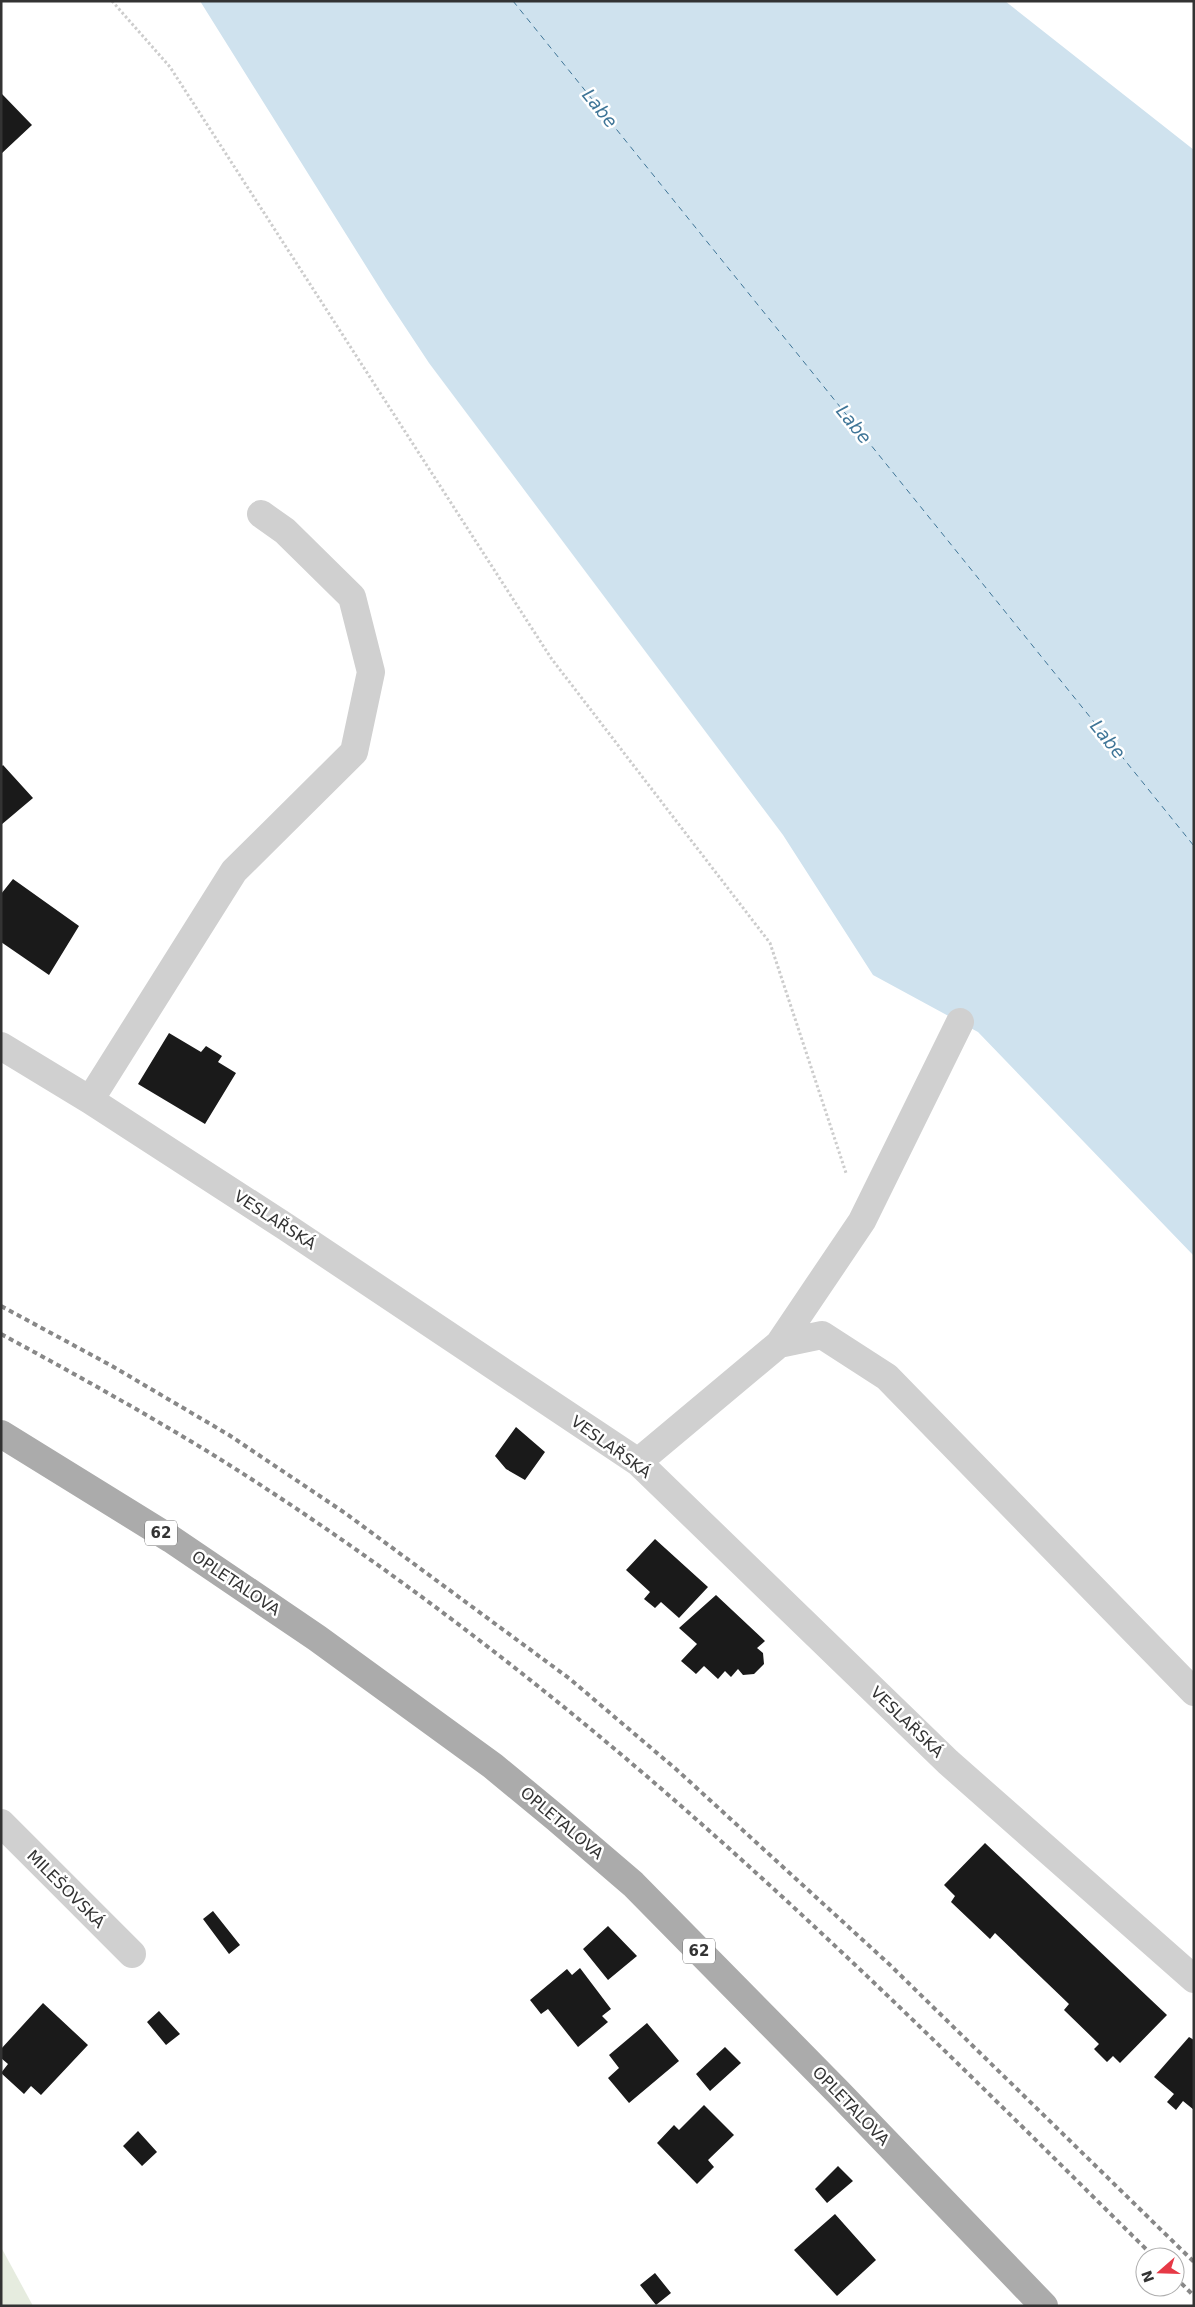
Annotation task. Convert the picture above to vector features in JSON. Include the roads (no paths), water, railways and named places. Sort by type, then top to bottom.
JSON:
[{"type":"main road","name":"OPLETALOVA","points":[[1,1434],[171,1539],[317,1638],[493,1766],[556,1818],[633,1884],[839,2092],[1044,2306]]},
{"type":"street","points":[[90,1100],[234,871],[354,752],[371,672],[352,597],[285,531],[261,514]]},
{"type":"street","points":[[638,1462],[779,1344],[862,1221],[960,1022]]},
{"type":"street","name":"VESLAŘSKÁ","points":[[1,1046],[90,1100],[286,1227],[638,1462],[948,1762],[1194,1979]]},
{"type":"street","points":[[779,1344],[822,1335],[887,1377],[1194,1692]]},
{"type":"street","name":"MILEŠOVSKÁ","points":[[1,1823],[132,1954]]},
{"type":"water","name":"Labe","points":[[200,1],[1005,1],[1194,150],[1194,1256],[978,1032],[873,975],[783,835],[429,363],[386,298]]},
{"type":"railway","points":[[1,1306],[112,1366],[229,1435],[345,1513],[570,1679],[677,1770],[889,1964],[1194,2262]]},
{"type":"railway","points":[[1,1334],[136,1409],[259,1484],[388,1572],[554,1699],[633,1764],[861,1970],[1144,2247]]},
{"type":"railway","points":[[1185,2287],[1194,2296]]}]
